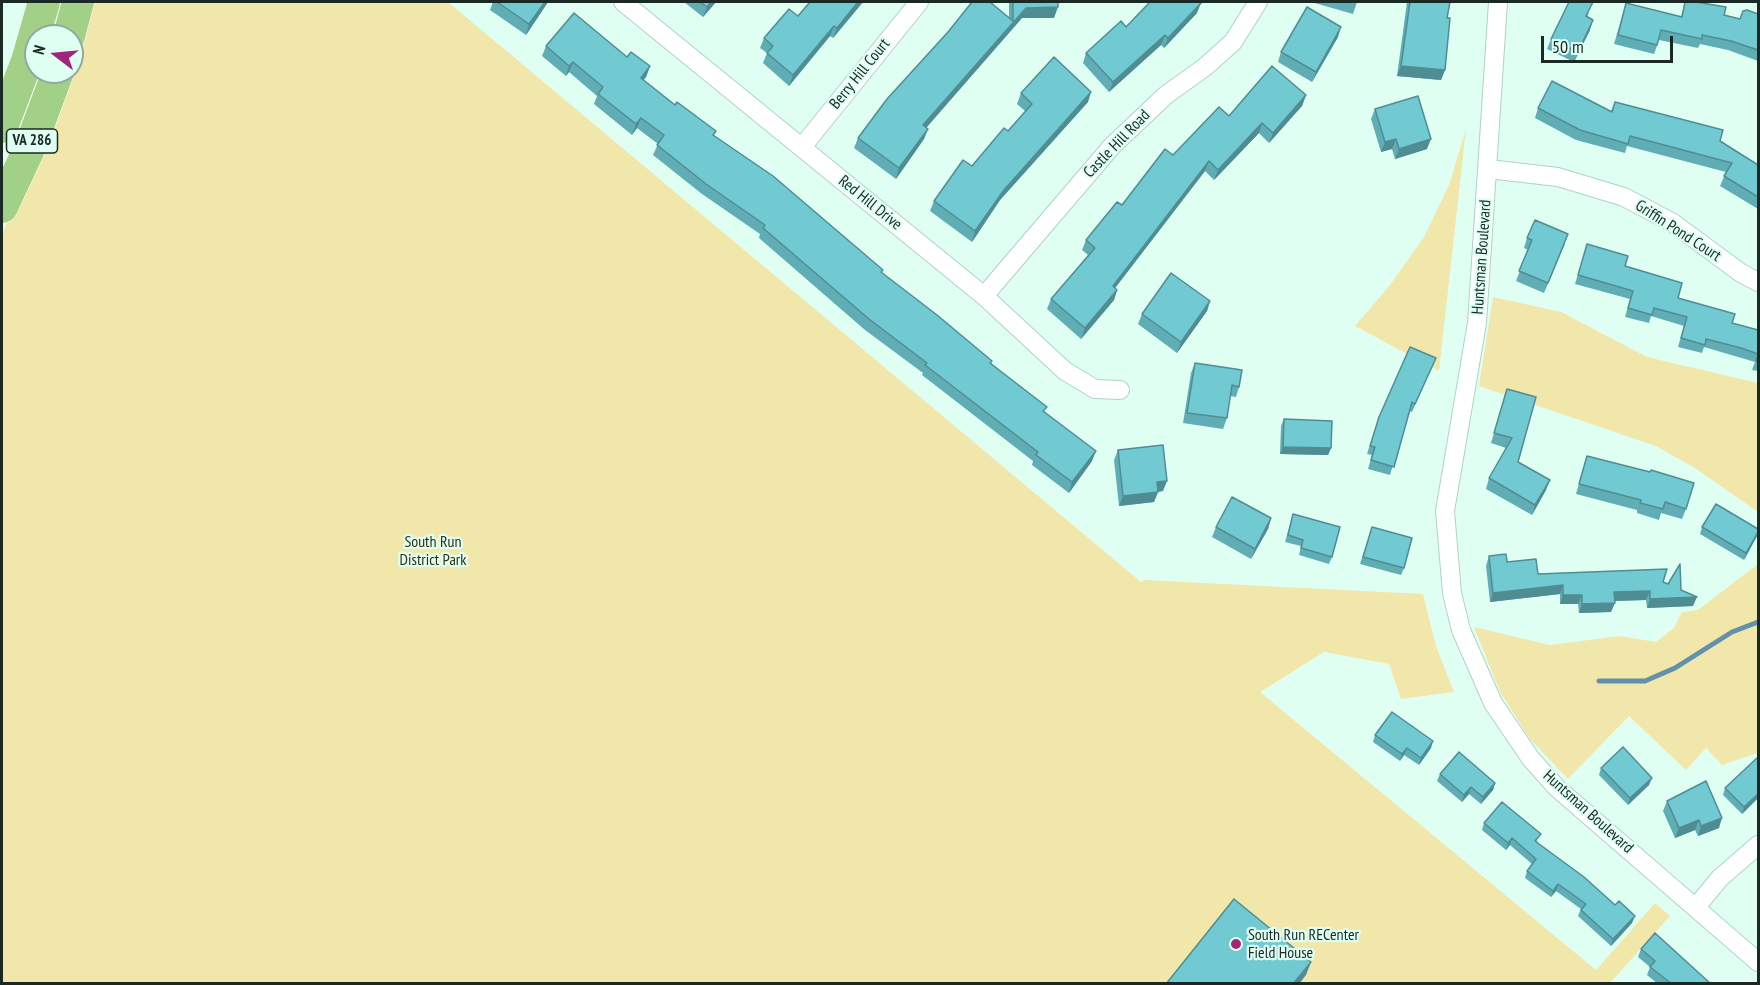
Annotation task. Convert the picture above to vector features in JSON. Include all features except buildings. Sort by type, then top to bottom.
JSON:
[{"type":"highway","name":"VA 286","points":[[2,127],[27,61],[44,2]]},
{"type":"highway","points":[[72,24],[78,2]]},
{"type":"highway","name":"VA 286","points":[[2,207],[30,147],[54,84]]},
{"type":"street","name":"Red Hill Drive","points":[[623,2],[984,296],[1065,371],[1095,389],[1120,390]]},
{"type":"street","name":"Berry Hill Court","points":[[802,147],[919,2]]},
{"type":"street","name":"Castle Hill Road","points":[[984,296],[1112,146],[1166,95],[1205,67],[1233,42],[1258,2]]},
{"type":"street","name":"Huntsman Boulevard","points":[[1498,2],[1477,323],[1445,516],[1452,593],[1461,630],[1480,679],[1507,727],[1557,788],[1758,962]]},
{"type":"street","name":"Griffin Pond Court","points":[[1488,169],[1558,177],[1624,197],[1673,223],[1741,273],[1758,282]]},
{"type":"street","points":[[1696,907],[1720,878],[1758,845]]},
{"type":"green space","name":"South Run District Park","points":[[90,2],[448,2],[1141,582],[1144,580],[1423,594],[1436,646],[1454,692],[1401,699],[1389,664],[1324,652],[1260,692],[1596,970],[1655,903],[1670,916],[1611,982],[1612,984],[2,984],[2,234],[67,84],[84,84],[83,24]]},
{"type":"green space","points":[[1466,129],[1439,371],[1355,326],[1390,285],[1424,237],[1449,185]]},
{"type":"green space","points":[[1493,297],[1561,312],[1647,357],[1758,383],[1758,512],[1695,468],[1656,446],[1479,386]]},
{"type":"green space","points":[[1758,564],[1758,753],[1722,765],[1706,748],[1686,770],[1629,716],[1568,779],[1530,739],[1500,692],[1474,627],[1550,645],[1620,636],[1656,642],[1674,628],[1682,612],[1698,610]]},
{"type":"waterway","points":[[1599,681],[1645,681],[1675,668],[1732,632],[1758,622]]},
{"type":"place","name":"South Run RECenter Field House","points":[[1236,944]]}]
